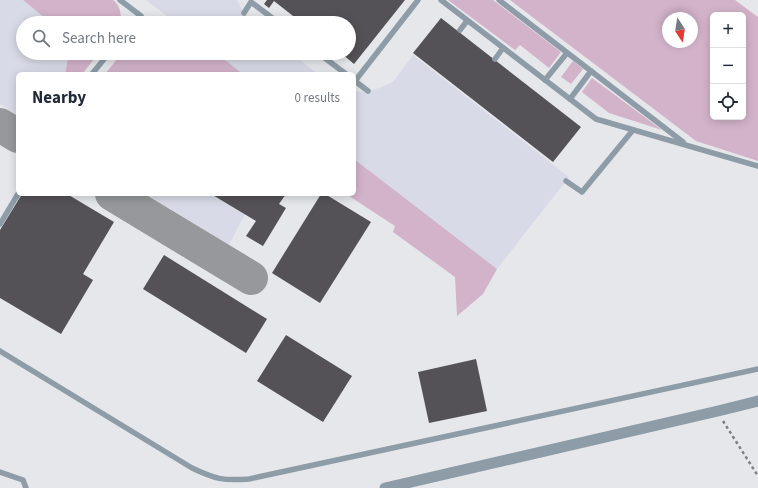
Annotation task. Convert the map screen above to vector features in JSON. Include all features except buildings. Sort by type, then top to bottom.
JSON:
[{"type":"street","points":[[385,488],[758,401]]},
{"type":"lane","points":[[120,0],[140,16]]},
{"type":"lane","points":[[356,79],[418,0]]},
{"type":"lane","points":[[440,0],[596,119],[758,166]]},
{"type":"lane","points":[[499,0],[686,145]]},
{"type":"lane","points":[[244,13],[252,2],[270,16]]},
{"type":"lane","points":[[460,30],[467,21]]},
{"type":"lane","points":[[495,59],[504,48]]},
{"type":"lane","points":[[545,80],[568,53]]},
{"type":"lane","points":[[94,72],[103,60]]},
{"type":"lane","points":[[327,60],[343,72]]},
{"type":"lane","points":[[570,99],[591,71]]},
{"type":"lane","points":[[356,81],[368,91]]},
{"type":"lane","points":[[566,181],[582,192],[633,130]]},
{"type":"lane","points":[[0,224],[17,196]]},
{"type":"lane","points":[[0,351],[192,468],[208,476],[228,481],[249,479],[758,369]]},
{"type":"lane","points":[[0,472],[23,480],[26,488]]},
{"type":"path","points":[[718,411],[758,476]]},
{"type":"shaded area","points":[[0,0],[23,0],[42,16],[16,16],[16,60],[68,60],[65,72],[16,72],[16,114],[0,104]]},
{"type":"shaded area","points":[[23,0],[113,0],[120,10],[121,16],[42,16]]},
{"type":"shaded area","points":[[146,0],[237,0],[247,16],[167,16]]},
{"type":"shaded area","points":[[448,0],[493,0],[561,52],[549,68],[520,45],[515,50]]},
{"type":"shaded area","points":[[510,0],[735,0],[758,17],[758,161],[696,141]]},
{"type":"shaded area","points":[[413,55],[569,177],[497,269],[356,161],[356,91],[363,92],[379,88],[393,82]]},
{"type":"shaded area","points":[[68,60],[93,60],[84,72],[65,72]]},
{"type":"shaded area","points":[[116,60],[225,60],[240,72],[107,72]]},
{"type":"shaded area","points":[[225,60],[300,60],[315,72],[240,72]]},
{"type":"shaded area","points":[[573,61],[583,69],[571,84],[561,77]]},
{"type":"shaded area","points":[[592,78],[662,130],[609,113],[582,92]]},
{"type":"shaded area","points":[[356,161],[497,269],[483,294],[457,316],[455,277],[393,232],[395,226],[349,196],[356,196]]},
{"type":"shaded area","points":[[149,196],[214,196],[245,214],[229,245]]},
{"type":"taxiway","points":[[0,125],[16,135]]},
{"type":"taxiway","points":[[115,196],[251,278]]}]
